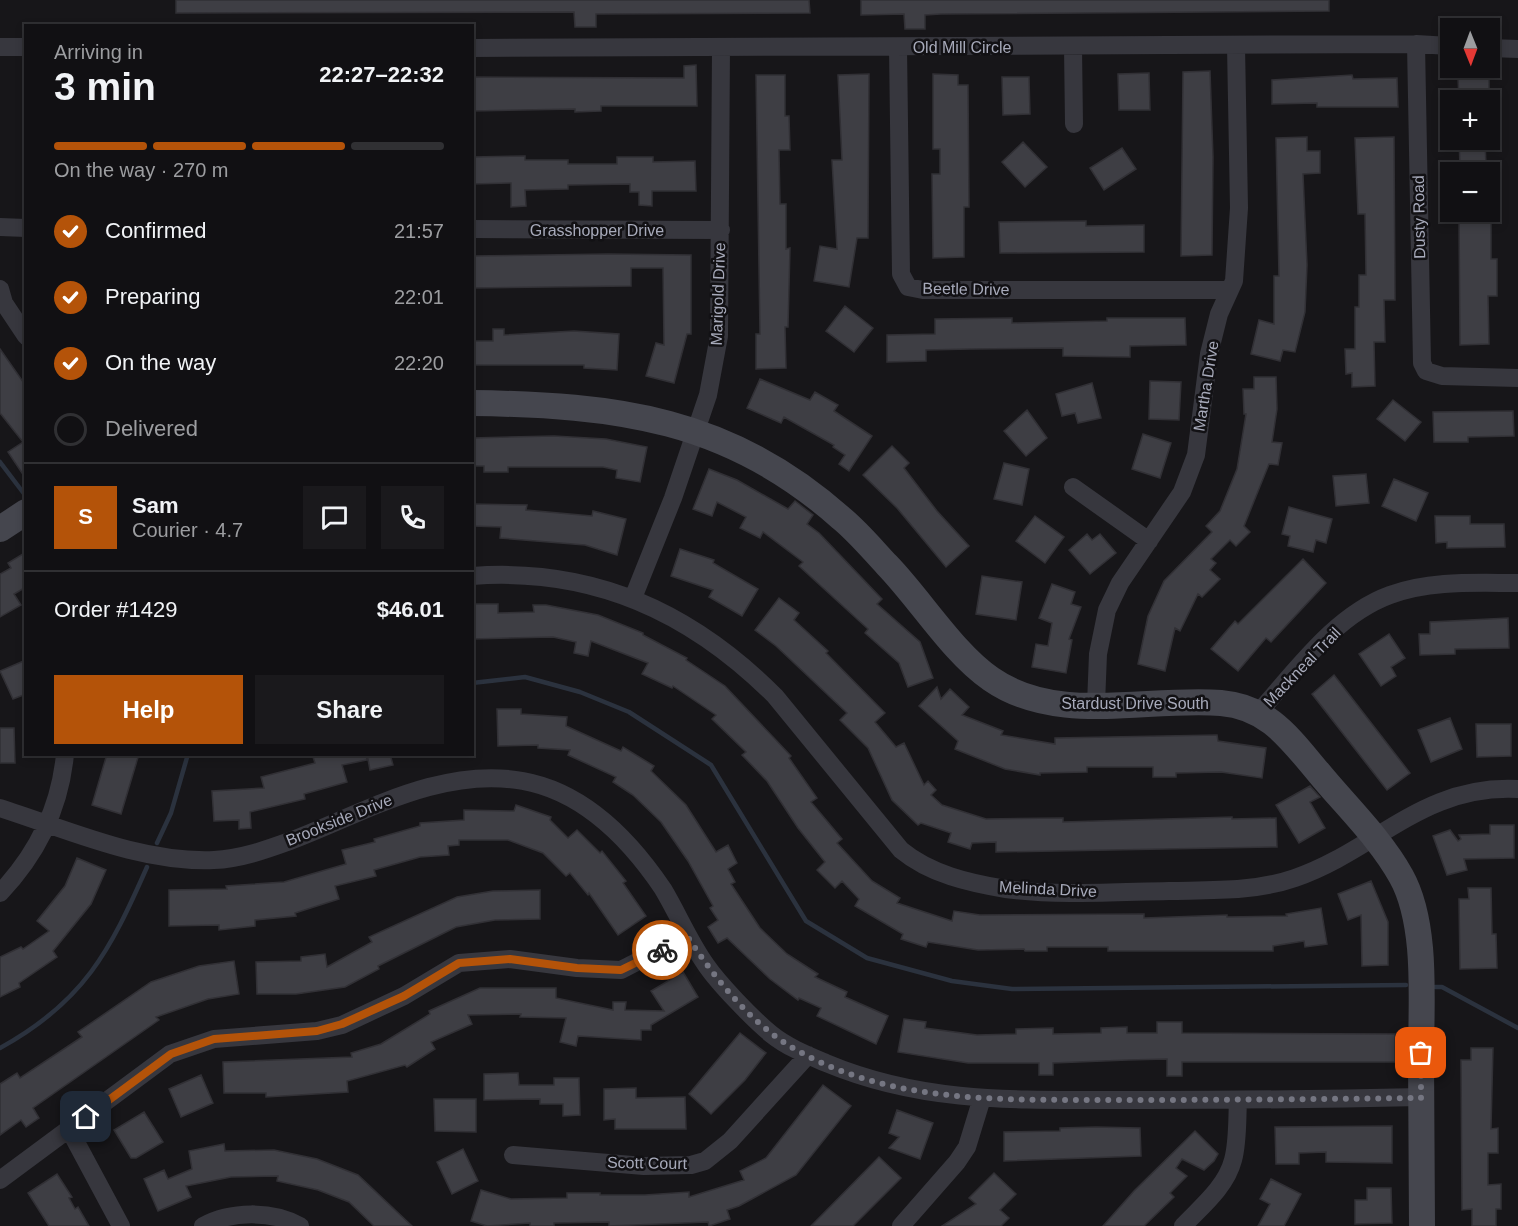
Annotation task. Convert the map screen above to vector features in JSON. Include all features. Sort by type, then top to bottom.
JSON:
[{"type":"street","name":"Dusty Road","points":[[1416,44],[1422,363],[1425,370],[1442,376],[1518,378]]},
{"type":"street","name":"Old Mill Circle","points":[[474,48],[1440,45]]},
{"type":"street","points":[[0,46],[24,47]]},
{"type":"street","name":"Martha Drive","points":[[1096,704],[1098,654],[1107,610],[1120,583],[1182,492],[1196,455],[1209,354],[1219,314],[1230,290],[1237,266],[1239,208],[1236,46]]},
{"type":"street","name":"Beetle Drive","points":[[898,47],[901,274],[908,287],[923,290],[1230,290]]},
{"type":"street","points":[[1072,47],[1074,124]]},
{"type":"street","name":"Marigold Drive","points":[[633,598],[673,498],[708,395],[719,336],[721,48]]},
{"type":"street","points":[[1500,48],[1518,49]]},
{"type":"street","points":[[0,227],[24,228]]},
{"type":"street","name":"Grasshopper Drive","points":[[474,229],[721,230]]},
{"type":"street","points":[[0,289],[4,303],[24,333]]},
{"type":"street","name":"Stardust Drive South","points":[[474,403],[538,404],[651,417],[696,431],[743,450],[812,494],[843,519],[897,574],[973,665],[991,679],[1035,699],[1060,705],[1223,703],[1264,715],[1290,740],[1372,836],[1402,878],[1414,913],[1420,987],[1422,1226]]},
{"type":"street","points":[[1073,487],[1149,541]]},
{"type":"street","points":[[0,529],[24,513]]},
{"type":"street","name":"Melinda Drive","points":[[474,576],[504,574],[552,576],[633,598],[681,622],[753,674],[808,735],[901,850],[916,862],[936,872],[1007,889],[1109,893],[1233,889],[1293,879],[1316,869],[1416,812],[1457,795],[1483,789],[1518,789]]},
{"type":"street","name":"Mackneal Trail","points":[[1258,713],[1343,623],[1375,602],[1416,588],[1464,583],[1518,583]]},
{"type":"street","points":[[0,893],[26,863],[50,824],[64,771],[65,756]]},
{"type":"street","name":"Brookside Drive","points":[[0,808],[137,852],[168,858],[216,860],[256,853],[390,798],[473,778],[493,777],[525,781],[551,789],[578,803],[605,821],[627,842],[664,892],[687,936],[709,969],[770,1033],[808,1055],[858,1076],[937,1095],[982,1098],[1238,1100],[1421,1098]]},
{"type":"street","points":[[0,1180],[171,1054],[191,1046],[214,1039],[317,1031],[342,1024],[404,996],[459,963],[510,959],[577,968],[621,970],[687,936]]},
{"type":"street","name":"Scott Court","points":[[513,1155],[644,1166],[691,1165],[705,1161],[730,1141],[808,1055]]},
{"type":"street","points":[[901,1226],[967,1147],[982,1098]]},
{"type":"street","points":[[1182,1226],[1214,1194],[1226,1178],[1233,1160],[1238,1100]]},
{"type":"street","points":[[69,1129],[121,1226]]},
{"type":"street","points":[[203,1226],[221,1219],[244,1215],[290,1221],[300,1226]]},
{"type":"building","points":[[176,0],[809,0],[810,13],[596,14],[596,27],[575,27],[574,12],[176,13]]},
{"type":"building","points":[[861,0],[1329,0],[1329,11],[941,14],[925,15],[925,29],[905,29],[904,14],[861,15]]},
{"type":"building","points":[[696,65],[697,106],[601,106],[601,111],[575,112],[575,109],[474,111],[474,77],[684,78],[684,66]]},
{"type":"building","points":[[1210,71],[1213,157],[1212,255],[1181,256],[1183,72]]},
{"type":"building","points":[[1149,73],[1150,110],[1119,110],[1118,74]]},
{"type":"building","points":[[869,74],[868,238],[857,238],[849,287],[814,281],[820,246],[837,249],[832,160],[842,160],[838,75]]},
{"type":"building","points":[[933,74],[958,75],[958,85],[968,85],[969,207],[964,207],[964,257],[933,258],[932,174],[940,174],[940,149],[933,149]]},
{"type":"building","points":[[756,75],[785,75],[785,116],[789,116],[790,150],[779,150],[780,204],[786,204],[786,249],[790,248],[788,327],[785,327],[786,368],[756,369],[756,334],[760,334]]},
{"type":"building","points":[[1352,75],[1353,79],[1397,78],[1398,107],[1317,107],[1317,103],[1272,104],[1272,80]]},
{"type":"building","points":[[1002,77],[1029,77],[1030,114],[1003,115]]},
{"type":"building","points":[[1458,78],[1489,78],[1489,90],[1459,90]]},
{"type":"building","points":[[1307,137],[1307,151],[1320,151],[1320,173],[1303,174],[1307,265],[1305,312],[1295,352],[1283,350],[1280,361],[1251,354],[1259,320],[1274,324],[1274,276],[1279,276],[1276,138]]},
{"type":"building","points":[[1394,137],[1395,300],[1384,300],[1385,342],[1374,342],[1375,386],[1352,387],[1352,373],[1346,374],[1345,349],[1355,349],[1355,307],[1359,307],[1359,275],[1366,275],[1365,214],[1358,214],[1355,138]]},
{"type":"building","points":[[1023,142],[1047,167],[1025,187],[1002,162]]},
{"type":"building","points":[[1122,148],[1136,169],[1104,190],[1090,168]]},
{"type":"building","points":[[1459,150],[1485,150],[1486,162],[1460,162]]},
{"type":"building","points":[[525,156],[525,160],[568,160],[568,164],[617,164],[617,157],[653,157],[653,162],[695,161],[696,191],[652,191],[652,206],[639,205],[639,192],[630,192],[630,184],[568,185],[568,189],[525,190],[526,206],[511,207],[511,183],[474,184],[474,157]]},
{"type":"building","points":[[1086,221],[1086,226],[1144,225],[1144,252],[1000,253],[999,222]]},
{"type":"building","points":[[1459,222],[1491,222],[1491,259],[1497,259],[1497,296],[1488,296],[1489,344],[1460,345]]},
{"type":"building","points":[[691,255],[691,334],[687,334],[674,383],[646,376],[656,343],[664,345],[663,268],[631,268],[631,286],[474,288],[474,256]]},
{"type":"building","points":[[845,306],[873,328],[854,352],[826,331]]},
{"type":"building","points":[[1012,318],[1012,323],[1107,321],[1107,318],[1185,318],[1186,345],[1130,346],[1130,357],[1063,356],[1063,348],[926,350],[926,361],[887,362],[887,335],[935,334],[935,319]]},
{"type":"building","points":[[493,329],[504,329],[504,335],[574,331],[619,334],[617,370],[584,368],[584,365],[474,365],[474,341],[493,341]]},
{"type":"building","points":[[0,349],[24,383],[24,476],[8,452],[23,442],[0,413]]},
{"type":"building","points":[[1254,377],[1276,377],[1277,409],[1272,442],[1282,443],[1278,465],[1269,464],[1244,526],[1250,532],[1236,546],[1230,540],[1211,559],[1216,563],[1210,570],[1220,579],[1202,597],[1198,594],[1180,631],[1175,628],[1165,671],[1138,664],[1148,616],[1164,581],[1212,532],[1206,526],[1220,511],[1237,469],[1246,414],[1244,414],[1243,389],[1254,389]]},
{"type":"building","points":[[760,379],[810,400],[815,392],[838,405],[834,411],[872,436],[849,471],[839,464],[845,455],[833,447],[834,445],[784,417],[781,423],[747,408]]},
{"type":"building","points":[[1150,381],[1181,382],[1179,420],[1149,419]]},
{"type":"building","points":[[1092,383],[1101,418],[1078,423],[1075,413],[1062,416],[1056,394]]},
{"type":"building","points":[[1393,400],[1421,422],[1405,441],[1377,419]]},
{"type":"building","points":[[1027,410],[1047,438],[1026,456],[1004,431]]},
{"type":"building","points":[[1513,411],[1514,436],[1468,437],[1468,442],[1434,442],[1433,412]]},
{"type":"building","points":[[1143,434],[1171,443],[1160,478],[1132,469]]},
{"type":"building","points":[[554,436],[606,439],[647,447],[640,482],[616,478],[617,470],[603,467],[508,467],[508,472],[484,472],[484,466],[474,466],[474,438]]},
{"type":"building","points":[[892,446],[909,463],[904,468],[937,511],[969,546],[946,567],[897,508],[863,475]]},
{"type":"building","points":[[1004,463],[1029,469],[1022,505],[994,499]]},
{"type":"building","points":[[709,469],[737,480],[788,509],[795,501],[813,515],[807,524],[819,533],[882,599],[877,604],[920,642],[933,678],[908,687],[899,663],[865,633],[868,629],[799,566],[803,562],[763,532],[760,538],[740,528],[746,517],[717,502],[712,516],[693,509]]},
{"type":"building","points":[[1366,474],[1369,503],[1336,506],[1333,476]]},
{"type":"building","points":[[1394,479],[1428,493],[1416,521],[1382,506]]},
{"type":"building","points":[[474,504],[527,505],[526,510],[592,516],[593,511],[626,519],[617,555],[585,545],[500,538],[501,527],[474,526]]},
{"type":"building","points":[[1289,507],[1332,519],[1326,543],[1316,540],[1313,552],[1288,546],[1290,536],[1282,534]]},
{"type":"building","points":[[1035,516],[1064,537],[1045,563],[1016,541]]},
{"type":"building","points":[[1435,516],[1470,516],[1470,524],[1504,524],[1505,547],[1447,548],[1447,542],[1436,543]]},
{"type":"building","points":[[1087,534],[1092,540],[1100,534],[1116,553],[1090,574],[1069,550]]},
{"type":"building","points":[[680,549],[714,560],[713,563],[758,589],[742,616],[709,597],[713,590],[671,576]]},
{"type":"building","points":[[24,553],[24,588],[14,594],[21,605],[0,617],[0,574],[11,568],[8,563]]},
{"type":"building","points":[[1303,559],[1326,583],[1271,642],[1266,638],[1238,671],[1211,649],[1235,621],[1238,624]]},
{"type":"building","points":[[982,576],[1022,582],[1016,620],[976,614]]},
{"type":"building","points":[[1052,584],[1075,592],[1071,604],[1081,607],[1069,639],[1072,640],[1066,673],[1032,667],[1036,644],[1048,646],[1052,623],[1039,618]]},
{"type":"building","points":[[779,598],[799,613],[794,620],[828,651],[826,653],[885,713],[875,722],[896,747],[904,743],[924,785],[928,781],[936,790],[931,795],[942,805],[986,819],[1063,818],[1063,822],[1232,817],[1232,819],[1276,818],[1277,847],[996,852],[996,842],[972,843],[970,849],[948,842],[951,833],[921,823],[918,825],[892,800],[868,748],[840,720],[847,713],[776,646],[755,630]]},
{"type":"building","points":[[474,604],[498,604],[498,613],[534,612],[533,605],[546,605],[598,615],[643,633],[687,658],[686,660],[725,686],[791,756],[789,758],[817,798],[811,802],[842,839],[837,843],[872,881],[900,898],[897,903],[952,921],[954,911],[980,915],[1144,914],[1144,918],[1227,915],[1227,917],[1287,916],[1286,914],[1321,908],[1327,944],[1305,947],[1304,941],[1273,946],[1273,951],[1108,951],[1108,947],[1047,947],[1047,951],[1025,951],[1024,949],[978,950],[928,942],[926,947],[901,939],[903,934],[855,906],[859,899],[842,881],[835,888],[817,870],[825,862],[798,828],[767,781],[742,755],[746,752],[712,719],[716,715],[673,686],[672,688],[642,674],[648,663],[591,641],[588,656],[574,653],[576,642],[553,637],[474,639]]},
{"type":"building","points":[[1508,618],[1509,648],[1455,649],[1455,654],[1420,655],[1419,634],[1430,634],[1430,622]]},
{"type":"building","points":[[1389,634],[1405,658],[1391,667],[1396,676],[1381,686],[1359,654]]},
{"type":"building","points":[[24,661],[24,695],[13,699],[0,671]]},
{"type":"building","points":[[1334,675],[1410,773],[1387,790],[1312,694]]},
{"type":"building","points":[[937,687],[941,699],[950,689],[969,707],[962,715],[1003,731],[1001,735],[1055,744],[1055,738],[1217,735],[1218,741],[1266,748],[1262,778],[1221,772],[1176,773],[1176,777],[1153,777],[1153,767],[1087,767],[1087,772],[1040,773],[1040,775],[1005,769],[955,749],[958,741],[919,706]]},
{"type":"building","points":[[497,709],[521,709],[521,714],[567,717],[566,726],[621,751],[623,747],[654,766],[651,771],[686,805],[716,852],[728,845],[737,863],[728,869],[735,882],[731,884],[760,928],[787,954],[818,974],[815,977],[847,992],[845,997],[888,1016],[876,1044],[817,1016],[821,1008],[799,998],[798,1000],[770,979],[727,938],[718,943],[708,927],[718,920],[710,908],[713,906],[688,861],[661,822],[633,795],[613,782],[616,777],[568,755],[570,750],[538,748],[538,745],[498,746]]},
{"type":"building","points":[[1450,718],[1462,749],[1431,762],[1418,730]]},
{"type":"building","points":[[1476,724],[1511,724],[1511,756],[1477,757]]},
{"type":"building","points":[[0,728],[14,728],[15,763],[0,763]]},
{"type":"building","points":[[106,756],[138,756],[121,814],[92,805]]},
{"type":"building","points":[[313,756],[366,756],[367,760],[342,765],[347,782],[304,794],[305,799],[250,812],[251,828],[239,829],[239,820],[214,821],[212,791],[264,788],[261,777],[315,763]]},
{"type":"building","points":[[367,756],[391,756],[393,765],[370,770]]},
{"type":"building","points":[[1310,786],[1320,797],[1310,802],[1325,828],[1299,843],[1276,805]]},
{"type":"building","points":[[516,805],[551,817],[550,820],[568,838],[577,830],[600,853],[602,851],[626,881],[623,883],[646,916],[618,935],[589,893],[588,895],[570,873],[566,876],[543,853],[508,840],[459,840],[459,845],[448,846],[449,855],[420,857],[374,870],[376,876],[335,886],[339,899],[295,913],[296,916],[255,920],[255,926],[219,930],[219,925],[169,926],[169,890],[227,889],[226,886],[284,882],[346,864],[342,850],[375,842],[374,839],[420,826],[420,823],[464,820],[464,810],[514,811]]},
{"type":"building","points":[[1490,825],[1514,825],[1514,858],[1464,859],[1467,870],[1447,875],[1433,836],[1450,830],[1458,841],[1461,839],[1459,835],[1490,834]]},
{"type":"building","points":[[77,858],[106,870],[91,904],[53,951],[57,957],[19,983],[20,987],[0,997],[0,957],[21,947],[23,949],[49,931],[37,921],[65,886]]},
{"type":"building","points":[[1371,881],[1388,922],[1388,965],[1362,966],[1361,915],[1348,920],[1338,894]]},
{"type":"building","points":[[1468,888],[1491,888],[1492,934],[1496,934],[1497,968],[1460,969],[1459,899],[1469,899]]},
{"type":"building","points":[[540,890],[540,919],[495,920],[456,927],[378,966],[379,969],[345,987],[296,994],[257,994],[256,962],[301,961],[301,957],[325,954],[327,967],[372,942],[369,937],[457,897],[493,891]]},
{"type":"building","points":[[234,961],[239,994],[208,999],[156,1017],[159,1020],[33,1108],[39,1118],[26,1127],[21,1120],[0,1135],[0,1084],[17,1073],[20,1078],[82,1037],[78,1032],[151,982],[199,966]]},
{"type":"building","points":[[683,972],[698,997],[651,1025],[651,1030],[641,1030],[641,1040],[578,1036],[576,1046],[560,1042],[566,1018],[520,1017],[521,1014],[468,1015],[472,1024],[431,1042],[435,1049],[407,1067],[405,1065],[347,1081],[348,1092],[266,1097],[266,1093],[224,1093],[223,1062],[352,1057],[351,1053],[381,1044],[430,1014],[429,1011],[480,988],[556,988],[556,998],[613,1010],[613,1002],[626,1002],[625,1010],[664,1011],[651,991]]},
{"type":"building","points":[[904,1019],[926,1022],[925,1028],[977,1035],[1016,1034],[1016,1029],[1053,1028],[1053,1034],[1101,1033],[1101,1028],[1127,1027],[1127,1033],[1157,1033],[1157,1022],[1182,1022],[1182,1033],[1395,1034],[1395,1062],[1182,1062],[1182,1076],[1167,1076],[1167,1059],[1128,1060],[1053,1063],[1053,1075],[1039,1075],[1039,1063],[968,1063],[898,1052]]},
{"type":"building","points":[[740,1033],[766,1053],[745,1080],[711,1114],[689,1094]]},
{"type":"building","points":[[1471,1048],[1493,1048],[1491,1129],[1498,1128],[1498,1153],[1488,1153],[1488,1185],[1501,1184],[1501,1209],[1496,1209],[1496,1226],[1472,1226],[1472,1209],[1462,1210],[1461,1060],[1471,1060]]},
{"type":"building","points":[[518,1073],[519,1085],[554,1085],[554,1078],[579,1078],[580,1115],[563,1116],[563,1104],[540,1104],[540,1099],[484,1100],[484,1074]]},
{"type":"building","points":[[201,1075],[213,1103],[181,1117],[169,1089]]},
{"type":"building","points":[[823,1085],[851,1106],[796,1175],[739,1206],[727,1210],[730,1219],[709,1226],[708,1222],[609,1226],[609,1222],[554,1223],[554,1226],[530,1226],[530,1223],[487,1226],[471,1221],[481,1190],[511,1199],[567,1198],[567,1193],[645,1195],[689,1192],[689,1197],[744,1180],[740,1171],[766,1158]]},
{"type":"building","points":[[636,1088],[636,1098],[685,1097],[686,1129],[615,1129],[615,1119],[604,1120],[604,1089]]},
{"type":"building","points":[[434,1099],[476,1099],[476,1132],[435,1131]]},
{"type":"building","points":[[897,1110],[933,1123],[920,1159],[889,1148],[899,1137],[889,1133]]},
{"type":"building","points":[[144,1112],[163,1142],[136,1158],[131,1158],[114,1130]]},
{"type":"building","points":[[1392,1126],[1392,1163],[1326,1162],[1326,1152],[1299,1153],[1299,1164],[1276,1164],[1275,1127]]},
{"type":"building","points":[[1060,1128],[1140,1128],[1141,1156],[1004,1161],[1004,1132],[1060,1131]]},
{"type":"building","points":[[1195,1131],[1218,1154],[1214,1161],[1204,1170],[1182,1159],[1176,1168],[1187,1176],[1170,1193],[1174,1197],[1144,1226],[1103,1226],[1134,1191]]},
{"type":"building","points":[[224,1144],[225,1151],[274,1150],[317,1159],[358,1175],[412,1226],[374,1226],[349,1202],[318,1190],[277,1181],[278,1176],[231,1177],[186,1186],[191,1197],[158,1211],[144,1179],[164,1170],[168,1179],[192,1169],[189,1151]]},
{"type":"building","points":[[463,1149],[478,1181],[452,1194],[437,1162]]},
{"type":"building","points":[[879,1157],[901,1178],[853,1226],[811,1226]]},
{"type":"building","points":[[994,1173],[1016,1194],[1000,1210],[1009,1218],[1001,1226],[942,1226],[976,1204],[969,1198]]},
{"type":"building","points":[[57,1174],[72,1197],[69,1198],[75,1209],[78,1207],[89,1226],[49,1226],[28,1193]]},
{"type":"building","points":[[1271,1179],[1301,1194],[1284,1226],[1258,1226],[1270,1204],[1260,1199]]},
{"type":"building","points":[[1367,1188],[1391,1188],[1392,1223],[1355,1224],[1355,1200],[1367,1200]]},
{"type":"waterway","points":[[0,462],[24,494]]},
{"type":"waterway","points":[[474,683],[525,677],[580,692],[629,712],[711,765],[806,921],[867,958],[952,981],[1012,989],[1406,985]]},
{"type":"waterway","points":[[157,843],[171,813],[187,756]]},
{"type":"waterway","points":[[0,1048],[29,1030],[74,993],[106,949],[147,867]]},
{"type":"waterway","points":[[1435,987],[1442,987],[1518,1028]]},
{"type":"way so far","points":[[662,950],[687,936],[709,969],[770,1033],[794,1048],[858,1076],[937,1095],[1013,1099],[1421,1098],[1421,1053]]},
{"type":"route","points":[[86,1117],[171,1054],[214,1039],[317,1031],[342,1024],[404,996],[459,963],[480,959],[510,959],[577,968],[621,970],[662,950]]}]
